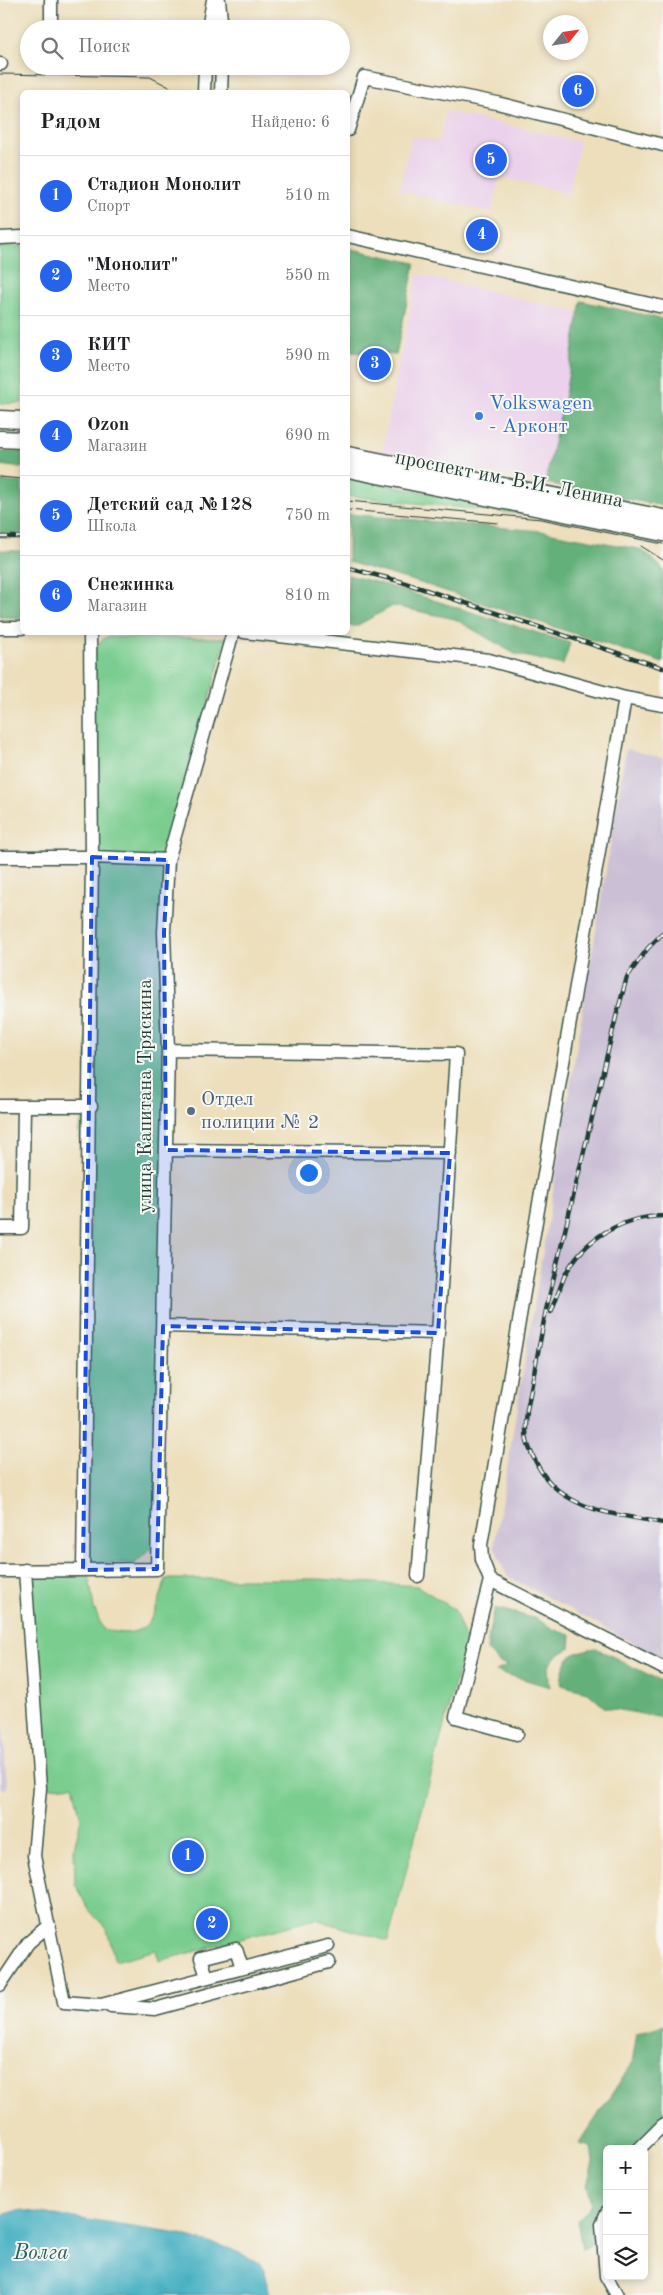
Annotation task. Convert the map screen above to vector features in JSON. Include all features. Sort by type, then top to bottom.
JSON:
[{"type":"main road","points":[[0,419],[20,420]]},
{"type":"main road","points":[[0,440],[20,440]]},
{"type":"main road","name":"проспект им. В.И. Ленина","points":[[350,455],[663,518]]},
{"type":"main road","name":"проспект им. В.И. Ленина","points":[[350,469],[663,533]]},
{"type":"street","points":[[51,0],[51,20]]},
{"type":"street","points":[[210,20],[213,0]]},
{"type":"street","points":[[219,0],[221,20]]},
{"type":"street","points":[[204,90],[205,75]]},
{"type":"street","points":[[221,90],[222,75]]},
{"type":"street","points":[[350,123],[364,77],[497,103],[663,145]]},
{"type":"street","points":[[350,236],[663,307]]},
{"type":"street","points":[[0,238],[20,237]]},
{"type":"street","points":[[0,628],[20,628]]},
{"type":"street","points":[[0,1571],[84,1570],[84,1391],[91,1106],[92,856],[90,635]]},
{"type":"street","name":"улица Капитана Тряскина","points":[[84,1570],[157,1570],[168,1050],[164,932],[168,860],[232,635]]},
{"type":"street","points":[[270,635],[489,660],[626,698],[663,705]]},
{"type":"street","points":[[517,1734],[456,1717],[490,1580],[482,1559],[481,1545],[626,698]]},
{"type":"street","points":[[0,857],[92,856],[168,860]]},
{"type":"street","points":[[168,1050],[456,1054],[438,1333],[418,1576]]},
{"type":"street","points":[[0,1106],[91,1106]]},
{"type":"street","points":[[0,1228],[22,1228],[24,1107]]},
{"type":"street","points":[[166,1150],[450,1153]]},
{"type":"street","points":[[163,1326],[438,1333]]},
{"type":"street","points":[[25,1570],[40,1788],[34,1856],[64,2002],[155,2009],[329,1962]]},
{"type":"street","points":[[490,1580],[663,1668]]},
{"type":"street","points":[[0,1985],[28,1943],[49,1925]]},
{"type":"street","points":[[102,2005],[328,1946]]},
{"type":"street","points":[[206,1978],[201,1958],[236,1949],[242,1968]]},
{"type":"street","points":[[219,1954],[224,1973]]},
{"type":"street","points":[[150,1992],[155,2009]]},
{"type":"street","points":[[643,2145],[663,2125]]},
{"type":"street","points":[[603,2222],[606,2276],[617,2295]]},
{"type":"highlighted area","points":[[92,857],[168,860],[164,932],[166,1150],[450,1153],[438,1333],[163,1326],[157,1569],[83,1570]]},
{"type":"shaded area","points":[[446,111],[580,142],[568,193],[500,177],[492,212],[399,191],[412,136],[439,142]]},
{"type":"shaded area","points":[[417,274],[579,313],[566,389],[545,483],[382,451]]},
{"type":"shaded area","points":[[626,749],[663,758],[663,1659],[507,1576],[494,1547]]},
{"type":"shaded area","points":[[0,1723],[3,1723],[7,1789],[0,1790]]},
{"type":"green space","points":[[20,246],[20,403],[0,404],[0,247]]},
{"type":"green space","points":[[350,248],[415,263],[396,355],[350,352]]},
{"type":"green space","points":[[581,301],[663,319],[663,506],[545,483],[566,389]]},
{"type":"green space","points":[[0,452],[20,452],[20,468],[0,465]]},
{"type":"green space","points":[[350,478],[523,511],[522,514],[350,496]]},
{"type":"green space","points":[[0,481],[20,483],[20,533],[0,533]]},
{"type":"green space","points":[[350,514],[541,531],[639,549],[650,556],[663,569],[663,663],[424,584],[350,563]]},
{"type":"green space","points":[[0,550],[20,551],[20,618],[0,617]]},
{"type":"green space","points":[[350,576],[570,643],[563,665],[515,654],[455,619],[393,606],[356,626],[350,626]]},
{"type":"green space","points":[[106,637],[226,638],[165,860],[166,1051],[155,1544],[136,1563],[87,1563],[90,1185],[78,1131],[86,1108],[91,650]]},
{"type":"green space","points":[[30,1576],[89,1576],[94,1608],[103,1629],[119,1632],[131,1632],[140,1629],[148,1623],[158,1604],[166,1579],[319,1579],[417,1586],[454,1609],[466,1641],[388,1941],[315,1919],[159,1961],[156,1950],[115,1961],[107,1929],[88,1909],[75,1883],[74,1848],[81,1819],[73,1785],[45,1788]]},
{"type":"green space","points":[[495,1608],[537,1619],[555,1630],[571,1635],[570,1648],[553,1659],[549,1667],[550,1687],[495,1671],[508,1666],[499,1663],[487,1650]]},
{"type":"green space","points":[[596,1648],[663,1682],[663,1718],[604,1707],[587,1692],[561,1685],[566,1662],[574,1654]]},
{"type":"green space","points":[[663,2025],[663,2118],[637,2145],[603,2145],[603,2210],[599,2219],[595,2244],[582,2249],[577,2220],[592,2204],[587,2184],[593,2162],[591,2147],[579,2144],[632,2063],[637,2033]]},
{"type":"water","name":"Волга","points":[[22,2210],[173,2233],[232,2249],[261,2264],[265,2271],[270,2295],[0,2295],[0,2215]]},
{"type":"tram line","points":[[0,74],[20,74]]},
{"type":"tram line","points":[[50,75],[150,77],[175,90]]},
{"type":"tram line","points":[[0,477],[20,479]]},
{"type":"tram line","points":[[350,501],[541,519],[663,544]]},
{"type":"tram line","points":[[350,510],[498,523]]},
{"type":"tram line","points":[[641,546],[663,560]]},
{"type":"railway","points":[[0,537],[20,537]]},
{"type":"railway","points":[[350,569],[399,581],[663,668]]},
{"type":"railway","points":[[663,933],[648,948],[627,977],[617,1013],[546,1310],[527,1410],[526,1429],[528,1444],[538,1466],[549,1481],[562,1493],[576,1502],[593,1508],[663,1523]]},
{"type":"railway","points":[[551,1312],[565,1275],[573,1262],[594,1240],[619,1225],[633,1220],[663,1216]]},
{"type":"place","name":"Снежинка","points":[[578,91]]},
{"type":"place","name":"Детский сад №128","points":[[491,160]]},
{"type":"place","name":"Ozon","points":[[482,235]]},
{"type":"place","name":"КИТ","points":[[375,364]]},
{"type":"place","name":"Volkswagen - Арконт","points":[[479,416]]},
{"type":"place","name":"Отдел полиции № 2","points":[[191,1111]]},
{"type":"place","name":"Стадион Монолит","points":[[188,1856]]},
{"type":"place","name":"\"Монолит\"","points":[[212,1924]]}]
